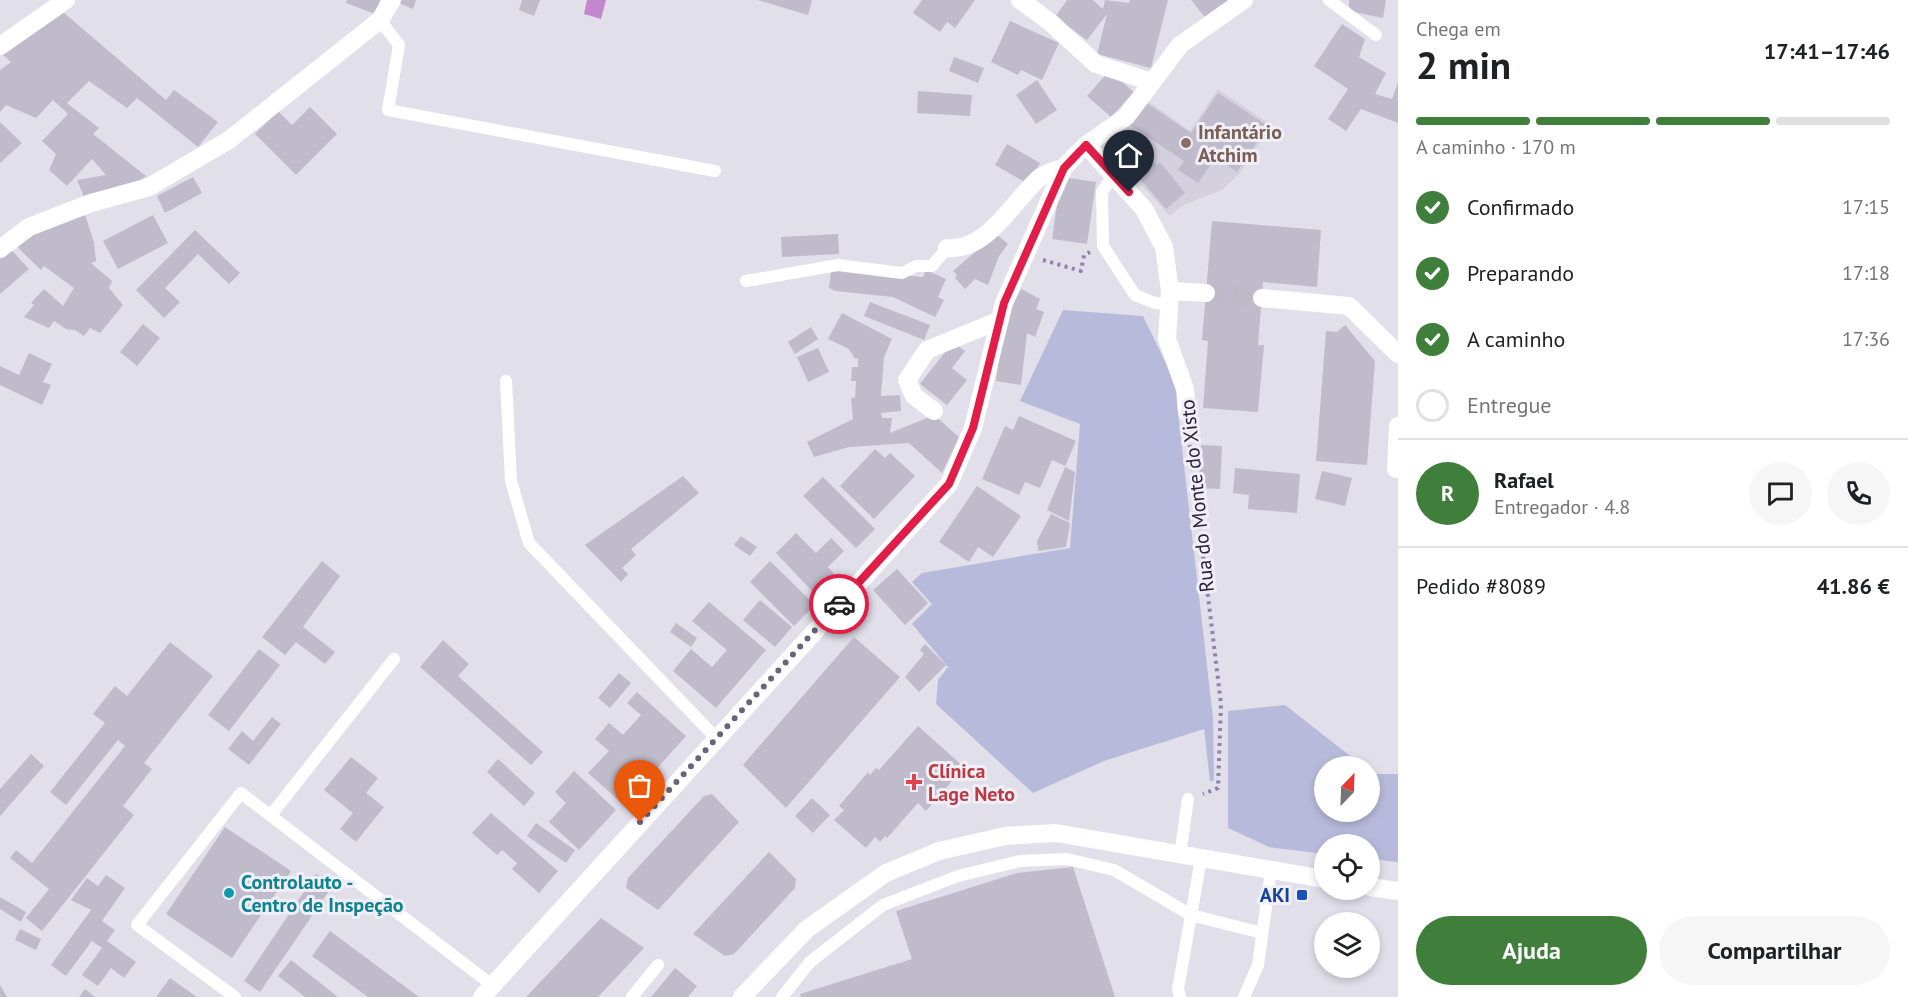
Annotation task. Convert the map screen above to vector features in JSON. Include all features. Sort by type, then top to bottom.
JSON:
[{"type":"street","points":[[0,46],[66,0]]},
{"type":"street","points":[[0,249],[29,227],[91,203],[149,187],[229,140],[380,20],[392,0]]},
{"type":"street","points":[[1020,0],[1050,22],[1096,64],[1152,82]]},
{"type":"street","points":[[487,991],[949,484],[973,428],[1004,303],[1064,168],[1086,145],[1126,117],[1180,45],[1244,0]]},
{"type":"street","name":"Rua do Monte do Xisto","points":[[1086,145],[1144,209],[1164,247],[1170,297],[1167,339],[1185,389],[1187,412]]},
{"type":"street","points":[[947,248],[961,249],[1000,224],[1040,177],[1064,168]]},
{"type":"street","points":[[1170,297],[1206,293]]},
{"type":"street","points":[[1262,298],[1349,306],[1398,354]]},
{"type":"street","points":[[934,411],[914,396],[908,380],[927,350],[1000,320]]},
{"type":"street","points":[[1397,470],[1398,426]]},
{"type":"street","points":[[742,997],[807,928],[886,873],[939,851],[1005,836],[1056,833],[1314,877]]},
{"type":"street","points":[[1380,888],[1398,891]]},
{"type":"lane","points":[[1329,0],[1376,35]]},
{"type":"lane","points":[[380,20],[399,45],[388,110],[715,171]]},
{"type":"lane","points":[[1114,175],[1101,192],[1103,246],[1135,295],[1155,303],[1170,297]]},
{"type":"lane","points":[[746,281],[838,265],[902,273],[916,266],[932,266],[947,248]]},
{"type":"lane","points":[[506,381],[511,481],[529,543],[717,739]]},
{"type":"lane","points":[[271,815],[394,659]]},
{"type":"lane","points":[[235,997],[137,925],[241,793],[487,991]]},
{"type":"lane","points":[[1180,855],[1188,799]]},
{"type":"lane","points":[[782,997],[810,962],[883,905],[958,876],[1020,861],[1067,859],[1114,870],[1191,915],[1262,933]]},
{"type":"lane","points":[[1180,997],[1178,989],[1201,859]]},
{"type":"lane","points":[[1244,997],[1258,965],[1271,870]]},
{"type":"lane","points":[[632,997],[658,965]]},
{"type":"path","points":[[1026,254],[1081,271],[1084,255],[1103,246]]},
{"type":"path","name":"Rua do Monte do Xisto","points":[[1187,412],[1221,704],[1218,788],[1188,799]]},
{"type":"shaded area","points":[[587,0],[606,0],[601,19],[584,14]]},
{"type":"shaded area","name":"Infantário Atchim","points":[[1218,89],[1271,125],[1239,174],[1222,190],[1183,205],[1170,216],[1140,183],[1103,155],[1146,100],[1190,131]]},
{"type":"shaded area","points":[[1063,310],[1143,316],[1178,388],[1177,404],[1213,718],[1214,780],[1210,782],[1204,729],[1104,761],[1033,793],[936,704],[938,680],[948,667],[912,624],[932,604],[912,582],[922,573],[1070,548],[1080,424],[1020,401]]},
{"type":"shaded area","points":[[1285,705],[1350,756],[1314,756],[1314,822],[1380,822],[1380,774],[1398,774],[1398,862],[1380,860],[1380,834],[1314,834],[1314,853],[1269,847],[1228,828],[1228,711]]},
{"type":"building","points":[[347,0],[380,0],[375,14],[346,3]]},
{"type":"building","points":[[401,0],[416,0],[413,9],[399,3]]},
{"type":"building","points":[[522,0],[540,0],[534,16],[519,10]]},
{"type":"building","points":[[758,0],[812,0],[808,15]]},
{"type":"building","points":[[922,0],[975,0],[955,28],[947,22],[940,32],[913,13]]},
{"type":"building","points":[[1067,0],[1093,0],[1103,9],[1105,0],[1129,3],[1130,0],[1168,0],[1151,68],[1097,54],[1107,14],[1087,40],[1055,17]]},
{"type":"building","points":[[1191,0],[1236,0],[1209,22]]},
{"type":"building","points":[[1349,0],[1386,0],[1383,18],[1349,11]]},
{"type":"building","points":[[63,12],[166,100],[174,90],[218,122],[198,147],[137,98],[127,108],[89,81],[67,103],[99,128],[93,134],[146,176],[122,192],[84,197],[77,180],[106,175],[92,159],[67,186],[49,170],[56,154],[42,141],[68,114],[53,100],[36,118],[6,105],[0,112],[0,70],[11,62],[1,53]]},
{"type":"building","points":[[1010,21],[1059,43],[1042,80],[1021,70],[1018,75],[991,62]]},
{"type":"building","points":[[1342,24],[1365,39],[1359,57],[1386,73],[1375,94],[1392,99],[1398,82],[1398,123],[1361,109],[1346,131],[1328,119],[1348,89],[1314,66]]},
{"type":"building","points":[[954,57],[984,68],[978,83],[949,71]]},
{"type":"building","points":[[1109,71],[1134,92],[1111,117],[1087,96]]},
{"type":"building","points":[[1037,80],[1057,110],[1036,124],[1016,95]]},
{"type":"building","points":[[918,91],[972,95],[970,116],[917,113]]},
{"type":"building","points":[[1218,93],[1268,126],[1237,172],[1216,157],[1198,183],[1178,170],[1184,161],[1130,125],[1145,102],[1191,133]]},
{"type":"building","points":[[310,107],[337,134],[296,175],[255,134],[278,111],[292,125]]},
{"type":"building","points":[[0,122],[22,143],[0,163]]},
{"type":"building","points":[[1123,133],[1152,156],[1150,159],[1158,165],[1160,162],[1185,193],[1166,209],[1141,180],[1108,154]]},
{"type":"building","points":[[1007,144],[1040,163],[1028,184],[995,165]]},
{"type":"building","points":[[193,177],[202,193],[165,213],[157,196]]},
{"type":"building","points":[[1061,177],[1096,182],[1087,244],[1052,239]]},
{"type":"building","points":[[84,211],[94,243],[96,261],[91,263],[112,281],[109,288],[123,305],[100,333],[90,328],[84,336],[54,321],[49,328],[24,317],[34,305],[31,303],[44,289],[63,306],[74,288],[44,266],[41,270],[14,244]]},
{"type":"building","points":[[153,215],[168,243],[118,269],[103,241]]},
{"type":"building","points":[[1212,221],[1321,230],[1317,287],[1263,282],[1258,345],[1264,345],[1258,412],[1203,408],[1208,341],[1202,340]]},
{"type":"building","points":[[195,230],[240,273],[229,284],[198,254],[165,288],[180,302],[164,318],[136,290]]},
{"type":"building","points":[[838,234],[839,254],[782,257],[781,237]]},
{"type":"building","points":[[996,234],[1008,244],[999,256],[988,285],[975,279],[965,289],[955,278],[957,275],[953,271]]},
{"type":"building","points":[[7,245],[29,269],[0,294],[0,251]]},
{"type":"building","points":[[831,270],[923,277],[926,270],[946,279],[938,297],[944,300],[935,317],[893,297],[835,291],[829,288]]},
{"type":"building","points":[[1021,289],[1040,299],[1036,309],[1044,312],[1035,337],[1027,333],[1021,385],[996,381],[1003,325]]},
{"type":"building","points":[[870,302],[930,325],[924,340],[864,316]]},
{"type":"building","points":[[842,313],[892,339],[884,357],[881,396],[900,395],[901,411],[881,413],[882,418],[892,418],[890,433],[934,415],[959,437],[942,473],[909,443],[849,447],[814,457],[807,442],[853,419],[851,398],[855,398],[856,381],[851,381],[852,367],[858,367],[858,358],[855,359],[849,349],[828,339]]},
{"type":"building","points":[[143,324],[160,338],[137,366],[120,352]]},
{"type":"building","points":[[1345,325],[1375,361],[1367,465],[1316,461],[1326,331],[1337,332]]},
{"type":"building","points":[[811,327],[818,339],[795,354],[788,342]]},
{"type":"building","points":[[953,342],[965,351],[952,368],[967,380],[947,405],[920,384]]},
{"type":"building","points":[[818,348],[829,372],[808,382],[797,357]]},
{"type":"building","points":[[29,353],[52,364],[43,382],[51,385],[42,405],[0,385],[0,366],[19,375]]},
{"type":"building","points":[[1019,416],[1076,441],[1065,466],[1052,460],[1040,488],[1025,482],[1019,495],[982,479],[1005,426],[1013,430]]},
{"type":"building","points":[[1201,445],[1222,446],[1220,489],[1199,488]]},
{"type":"building","points":[[875,449],[885,458],[890,453],[915,476],[874,519],[840,486]]},
{"type":"building","points":[[1065,467],[1075,472],[1069,521],[1047,510]]},
{"type":"building","points":[[1235,468],[1300,474],[1297,513],[1248,509],[1249,495],[1233,493]]},
{"type":"building","points":[[1322,471],[1352,478],[1345,506],[1315,499]]},
{"type":"building","points":[[683,476],[699,493],[631,549],[636,555],[622,568],[628,574],[621,582],[585,545]]},
{"type":"building","points":[[823,477],[875,529],[856,548],[803,496]]},
{"type":"building","points":[[977,486],[1021,516],[993,557],[978,547],[969,562],[939,542]]},
{"type":"building","points":[[1051,514],[1070,523],[1066,547],[1038,551],[1037,541]]},
{"type":"building","points":[[796,533],[816,553],[831,538],[844,551],[828,567],[834,574],[814,593],[776,553]]},
{"type":"building","points":[[741,536],[757,547],[750,556],[734,545]]},
{"type":"building","points":[[322,561],[340,576],[303,627],[335,652],[325,664],[296,642],[285,655],[262,637]]},
{"type":"building","points":[[770,561],[815,605],[794,626],[750,582]]},
{"type":"building","points":[[897,569],[928,603],[905,625],[873,590]]},
{"type":"building","points":[[760,600],[792,627],[775,647],[743,620]]},
{"type":"building","points":[[709,602],[766,650],[716,708],[673,671],[691,649],[712,667],[727,650],[692,621]]},
{"type":"building","points":[[676,623],[697,638],[691,647],[670,632]]},
{"type":"building","points":[[854,637],[900,677],[786,808],[743,765]]},
{"type":"building","points":[[443,640],[469,664],[458,676],[543,752],[531,765],[420,667]]},
{"type":"building","points":[[170,642],[213,676],[144,763],[152,769],[123,806],[134,815],[42,931],[26,918],[49,889],[10,858],[16,850],[32,863],[125,746],[118,740],[66,805],[50,792],[105,723],[93,714],[115,686],[127,696]]},
{"type":"building","points":[[925,644],[946,665],[919,692],[905,677],[924,654],[920,650]]},
{"type":"building","points":[[259,649],[280,665],[229,731],[208,715]]},
{"type":"building","points":[[619,673],[631,683],[610,708],[598,698]]},
{"type":"building","points":[[637,692],[686,736],[624,805],[588,773],[609,751],[595,739],[609,723],[623,735],[641,715],[627,703]]},
{"type":"building","points":[[272,717],[281,724],[249,765],[228,749],[242,731],[253,741]]},
{"type":"building","points":[[918,726],[964,767],[926,811],[918,803],[887,838],[885,836],[880,842],[875,837],[866,848],[834,820],[844,810],[839,806],[868,772],[870,775],[876,768],[879,770]]},
{"type":"building","points":[[31,754],[44,766],[0,816],[0,789]]},
{"type":"building","points":[[351,757],[378,778],[366,793],[384,807],[356,842],[340,829],[353,813],[324,790]]},
{"type":"building","points":[[498,759],[535,793],[524,806],[487,772]]},
{"type":"building","points":[[574,771],[616,810],[579,850],[549,822],[566,803],[555,792]]},
{"type":"building","points":[[712,794],[739,822],[658,910],[626,888],[628,878],[704,796]]},
{"type":"building","points":[[812,798],[830,815],[813,833],[795,816]]},
{"type":"building","points":[[491,813],[558,871],[539,893],[512,869],[517,863],[502,850],[497,855],[472,833]]},
{"type":"building","points":[[536,823],[575,850],[566,863],[527,836]]},
{"type":"building","name":"Controlauto - Centro de Inspeção","points":[[225,827],[291,871],[232,958],[166,914]]},
{"type":"building","points":[[769,852],[796,879],[795,888],[734,954],[725,956],[693,934]]},
{"type":"building","points":[[1073,867],[1115,997],[801,997],[800,994],[912,959],[896,911],[1017,873]]},
{"type":"building","points":[[316,874],[333,885],[260,992],[244,981]]},
{"type":"building","points":[[106,875],[125,888],[102,921],[115,930],[107,941],[136,962],[124,978],[111,968],[98,986],[82,975],[102,948],[92,941],[66,976],[51,965],[91,910],[71,900],[87,878],[98,886]]},
{"type":"building","points":[[0,897],[26,912],[21,922],[0,909]]},
{"type":"building","points":[[601,918],[644,948],[598,997],[526,997]]},
{"type":"building","points":[[20,929],[41,939],[36,950],[15,940]]},
{"type":"building","points":[[330,931],[419,997],[368,997],[312,956]]},
{"type":"building","points":[[291,960],[338,997],[305,997],[278,976]]},
{"type":"building","points":[[675,968],[697,986],[688,997],[651,997]]},
{"type":"building","points":[[170,978],[197,997],[156,997]]},
{"type":"building","points":[[0,985],[7,997],[0,997]]},
{"type":"building","points":[[85,989],[95,997],[79,997]]},
{"type":"tunnel","points":[[1206,293],[1262,298]]},
{"type":"way so far","points":[[640,822],[839,604]]},
{"type":"place","name":"Infantário Atchim","points":[[1186,143]]},
{"type":"place","name":"Clínica Lage Neto","points":[[914,782]]},
{"type":"place","name":"Controlauto - Centro de Inspeção","points":[[229,893]]},
{"type":"place","name":"AKI","points":[[1302,895]]},
{"type":"route","points":[[839,604],[949,484],[979,409],[1004,303],[1064,168],[1086,145],[1129,192]]}]
